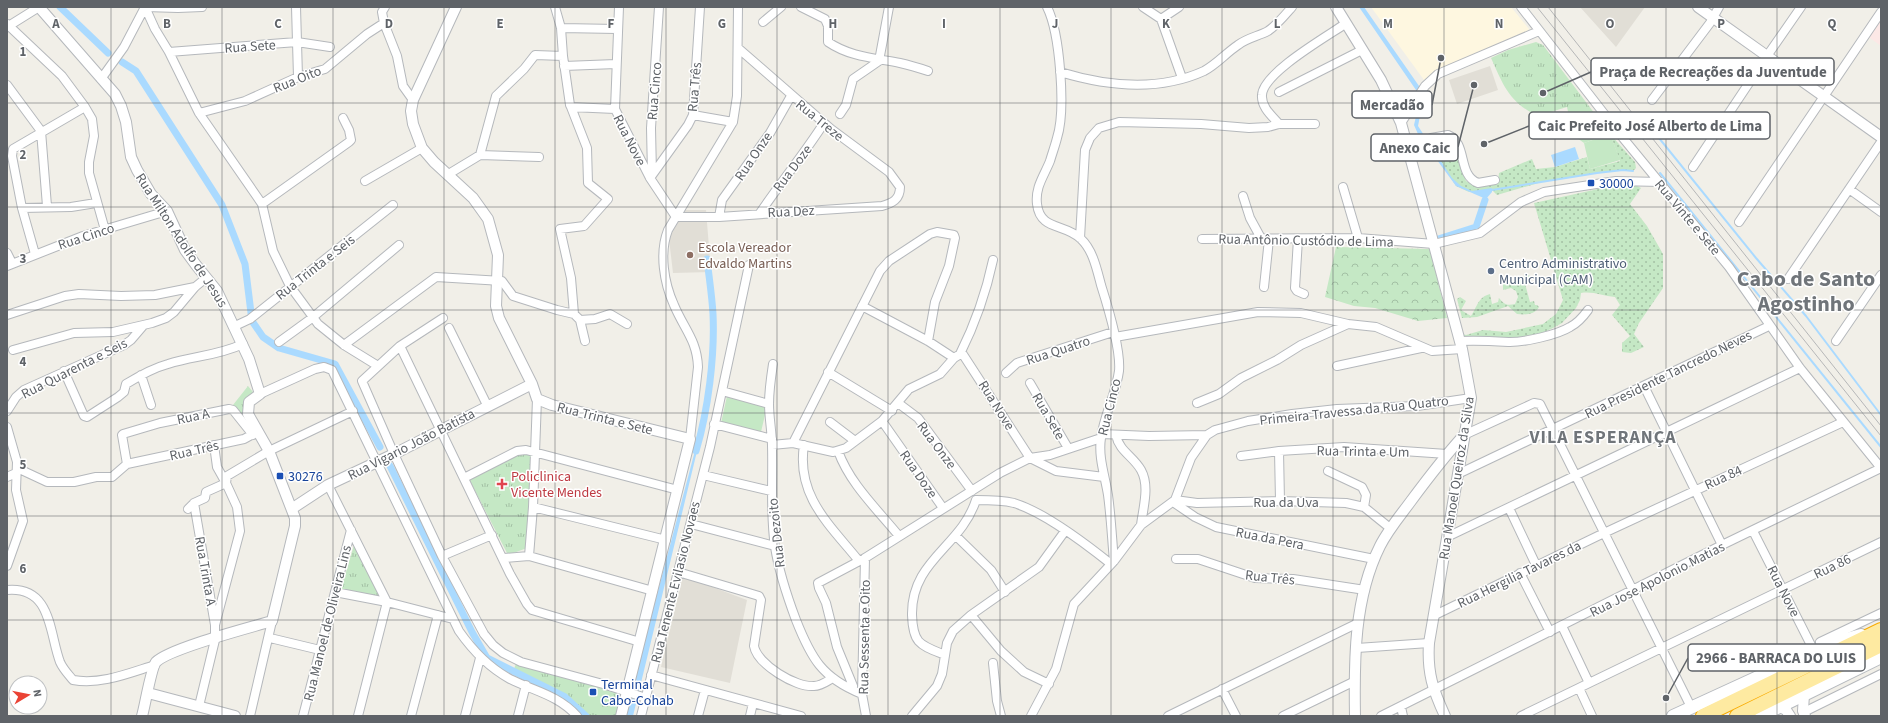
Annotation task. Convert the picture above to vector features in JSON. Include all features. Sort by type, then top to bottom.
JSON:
[{"type":"highway","points":[[1703,716],[1881,630]]},
{"type":"highway","points":[[1737,716],[1881,645]]},
{"type":"main road","points":[[1672,716],[1813,649],[1881,630]]},
{"type":"main road","points":[[1760,716],[1881,657]]},
{"type":"street","points":[[39,7],[8,26],[62,76],[85,107],[94,127],[88,167],[96,203],[105,230]]},
{"type":"street","name":"Rua Milton Adolfo de Jesus","points":[[39,7],[115,94],[121,106],[129,136],[132,157],[137,170],[151,194],[167,211],[185,250],[217,291],[243,344],[260,394]]},
{"type":"street","points":[[101,79],[124,47],[145,7]]},
{"type":"street","points":[[145,7],[202,7]]},
{"type":"street","points":[[145,7],[199,113],[262,204],[273,251],[290,286],[312,318],[344,345],[378,366]]},
{"type":"street","points":[[296,7],[298,78]]},
{"type":"street","points":[[456,7],[413,100],[411,111],[413,124],[422,148],[447,175],[473,198],[488,219],[498,255],[496,306],[499,318],[532,384],[537,399],[533,506],[529,556]]},
{"type":"street","points":[[555,7],[561,28],[568,102],[587,148],[588,183],[608,199],[584,226],[560,229],[571,278],[574,314]]},
{"type":"street","name":"Rua Nove","points":[[619,7],[615,109],[651,176],[676,216]]},
{"type":"street","name":"Rua Cinco","points":[[651,176],[651,128],[657,60],[659,7]]},
{"type":"street","name":"Rua Três","points":[[651,176],[688,125],[693,115],[700,7]]},
{"type":"street","points":[[621,716],[690,439],[698,367],[697,356],[691,335],[674,306],[668,288],[663,249],[668,230],[733,122],[737,96],[738,7]]},
{"type":"street","points":[[763,22],[781,7]]},
{"type":"street","points":[[801,7],[825,19],[828,26],[828,42],[844,51],[879,60],[901,63],[928,71]]},
{"type":"street","points":[[840,114],[846,105],[853,79],[879,60],[889,7]]},
{"type":"street","points":[[1047,7],[1052,21],[1060,72],[1062,101],[1058,136],[1049,162],[1038,186],[1037,206],[1040,215],[1045,222],[1069,230],[1080,238]]},
{"type":"street","points":[[1143,7],[1161,19],[1182,78]]},
{"type":"street","points":[[1161,19],[1179,7]]},
{"type":"street","points":[[1060,72],[1088,80],[1124,84],[1161,83],[1182,78],[1204,71],[1219,62],[1238,44],[1269,30],[1292,7]]},
{"type":"street","name":"Rua Manoel Queiroz da Silva","points":[[1336,7],[1345,24],[1381,80],[1401,123],[1461,345],[1471,398],[1429,643],[1428,657],[1432,689],[1445,716]]},
{"type":"street","name":"Rua Vinte e Sete","points":[[1521,7],[1623,138],[1729,267],[1769,326],[1800,368],[1881,468]]},
{"type":"street","points":[[1698,7],[1881,137]]},
{"type":"street","points":[[1652,100],[1719,7]]},
{"type":"street","points":[[1693,167],[1801,7]]},
{"type":"street","points":[[381,9],[384,23],[397,56],[402,86],[413,100]]},
{"type":"street","points":[[1739,222],[1825,97],[1881,12]]},
{"type":"street","name":"Rua Oito","points":[[199,113],[245,101],[298,78],[325,69],[367,34],[384,23]]},
{"type":"street","points":[[1279,124],[1262,102],[1262,96],[1266,83],[1284,66],[1345,24]]},
{"type":"street","points":[[561,28],[617,29]]},
{"type":"street","points":[[1401,123],[1425,86],[1433,78],[1443,72],[1539,31]]},
{"type":"street","name":"Rua Sete","points":[[169,52],[297,42],[330,47]]},
{"type":"street","name":"Rua Treze","points":[[738,48],[791,96],[889,172],[896,180],[900,192]]},
{"type":"street","points":[[1279,92],[1362,50]]},
{"type":"street","points":[[480,155],[496,96],[524,69],[535,55],[563,56]]},
{"type":"street","points":[[564,66],[616,64]]},
{"type":"street","points":[[7,85],[42,131],[48,206]]},
{"type":"street","name":"Rua Onze","points":[[719,217],[722,200],[770,133],[791,96]]},
{"type":"street","points":[[35,254],[22,208],[11,155],[42,131],[85,107]]},
{"type":"street","points":[[571,107],[615,109]]},
{"type":"street","points":[[1394,109],[1400,111],[1409,109]]},
{"type":"street","points":[[693,115],[733,122]]},
{"type":"street","points":[[262,204],[351,140],[349,130],[343,118]]},
{"type":"street","points":[[1080,238],[1084,150],[1090,138],[1099,128],[1119,122],[1201,124],[1249,128],[1268,127],[1279,124],[1315,124]]},
{"type":"street","name":"Rua Doze","points":[[760,213],[776,189],[794,168],[824,123]]},
{"type":"street","points":[[1407,148],[1444,135],[1454,138],[1470,178],[1478,183],[1495,180]]},
{"type":"street","points":[[1788,279],[1881,142]]},
{"type":"street","points":[[365,181],[422,148]]},
{"type":"street","points":[[447,175],[480,155],[539,157]]},
{"type":"street","name":"Rua Antônio Custódio de Lima","points":[[1202,239],[1358,238],[1434,244],[1480,233],[1521,202],[1544,192],[1616,181],[1660,182]]},
{"type":"street","points":[[1343,187],[1358,238]]},
{"type":"street","points":[[1850,189],[1881,212]]},
{"type":"street","name":"Rua Dez","points":[[676,216],[719,217],[760,213],[882,206],[895,201],[900,192]]},
{"type":"street","points":[[1243,196],[1250,218],[1265,239],[1264,287]]},
{"type":"street","points":[[22,208],[71,206],[96,203]]},
{"type":"street","name":"Rua Trinta e Seis","points":[[235,326],[252,318],[290,286],[393,206]]},
{"type":"street","name":"Rua Cinco","points":[[10,264],[105,230],[167,211]]},
{"type":"street","points":[[793,443],[880,271],[890,260],[930,234],[937,232],[954,235],[955,238],[949,266],[935,302],[928,341]]},
{"type":"street","name":"Rua Cinco","points":[[1080,238],[1087,245],[1094,260],[1114,335],[1119,371],[1101,436],[1100,456],[1108,501],[1112,562]]},
{"type":"street","points":[[1298,239],[1295,288],[1297,291],[1304,294]]},
{"type":"street","points":[[279,342],[312,318],[398,245]]},
{"type":"street","points":[[7,253],[10,264]]},
{"type":"street","points":[[714,424],[772,442],[793,443],[833,452],[838,451],[856,441],[892,411],[909,389],[940,374],[959,355],[972,330],[989,279],[993,260]]},
{"type":"street","name":"Rua Tenente Evilasio Novaes","points":[[641,716],[642,696],[651,675],[710,447],[749,265]]},
{"type":"street","points":[[1836,341],[1881,275]]},
{"type":"street","points":[[344,345],[436,277],[497,280],[503,282],[513,296],[574,314],[580,320],[586,341]]},
{"type":"street","points":[[13,350],[74,333],[113,332],[143,326],[166,318],[174,312],[195,287],[206,278]]},
{"type":"street","points":[[7,315],[65,296],[79,294],[120,296],[155,295],[195,287]]},
{"type":"street","name":"Rua Nove","points":[[862,306],[928,341],[959,355],[1030,458]]},
{"type":"street","points":[[1337,366],[1421,348],[1438,352],[1476,340],[1512,342],[1544,336],[1570,328],[1579,321],[1588,310]]},
{"type":"street","name":"Rua Quatro","points":[[1006,373],[1017,363],[1114,335],[1258,312],[1301,313],[1348,324],[1376,327],[1421,348]]},
{"type":"street","points":[[580,320],[595,319],[610,314],[626,324]]},
{"type":"street","points":[[443,318],[400,346],[362,382],[442,556],[484,634],[503,652],[521,662],[642,696]]},
{"type":"street","points":[[1197,403],[1219,394],[1241,378],[1277,360],[1312,339],[1348,324]]},
{"type":"street","name":"Rua Quarenta e Seis","points":[[7,411],[16,397],[24,390],[124,345],[131,340],[143,326]]},
{"type":"street","name":"Rua Presidente Tancredo Neves","points":[[1458,474],[1769,326]]},
{"type":"street","points":[[449,328],[487,406]]},
{"type":"street","points":[[64,371],[84,416],[89,416],[124,392],[126,384],[141,376],[168,364],[217,354],[243,344]]},
{"type":"street","points":[[400,346],[440,431],[526,604],[532,610],[640,642]]},
{"type":"street","name":"Rua Dezoito","points":[[772,364],[769,404],[772,442],[774,546],[786,594],[803,639],[814,660],[831,679],[862,694]]},
{"type":"street","points":[[250,716],[270,638],[272,621],[295,526],[292,508],[269,452],[255,433],[248,414],[249,402],[260,394],[315,369],[324,367],[330,369],[334,373],[453,619],[469,646],[480,658],[502,674],[554,697],[573,714]]},
{"type":"street","points":[[1447,537],[1800,368]]},
{"type":"street","points":[[828,372],[892,411]]},
{"type":"street","points":[[141,376],[152,405]]},
{"type":"street","name":"Rua Sete","points":[[1030,383],[1068,448]]},
{"type":"street","name":"Rua Vigario João Batista","points":[[292,508],[328,485],[376,461],[394,454],[532,384]]},
{"type":"street","points":[[1644,386],[1722,545]]},
{"type":"street","points":[[722,391],[769,404]]},
{"type":"street","name":"Primeira Travessa da Rua Quatro","points":[[1208,435],[1216,430],[1248,421],[1292,414],[1337,409],[1417,406],[1471,398]]},
{"type":"street","name":"Rua Trinta e Sete","points":[[537,399],[552,405],[690,439]]},
{"type":"street","name":"Rua Onze","points":[[898,403],[918,418],[976,500]]},
{"type":"street","points":[[1355,716],[1358,623],[1365,590],[1374,559],[1390,528],[1464,435],[1534,403],[1540,404],[1691,707]]},
{"type":"street","name":"Rua A","points":[[126,464],[122,435],[160,423],[229,409],[233,410],[255,433]]},
{"type":"street","points":[[226,483],[225,479],[229,474],[269,452],[353,411]]},
{"type":"street","name":"Rua Doze","points":[[882,420],[943,508]]},
{"type":"street","points":[[830,422],[856,441]]},
{"type":"street","name":"Rua 84","points":[[1604,533],[1843,422]]},
{"type":"street","points":[[7,427],[17,471],[16,490],[23,521],[7,566]]},
{"type":"street","name":"Rua Três","points":[[126,464],[214,445],[255,433]]},
{"type":"street","points":[[1116,435],[1121,449],[1140,469],[1143,475],[1145,492],[1141,525]]},
{"type":"street","points":[[853,686],[837,647],[818,583],[862,559],[993,477],[1030,458],[1050,455],[1101,436],[1208,435]]},
{"type":"street","points":[[1030,716],[1056,669],[1074,604],[1112,562],[1141,525],[1174,501],[1191,458],[1208,435]]},
{"type":"street","points":[[214,445],[217,467],[238,507],[240,531],[215,625]]},
{"type":"street","points":[[804,445],[802,459],[808,491],[814,506],[862,559]]},
{"type":"street","name":"Rua Trinta e Um","points":[[1241,456],[1279,451],[1344,447],[1445,457]]},
{"type":"street","points":[[464,478],[517,452],[526,450],[678,490]]},
{"type":"street","points":[[838,451],[844,468],[852,481],[899,536]]},
{"type":"street","points":[[1279,451],[1280,501]]},
{"type":"street","points":[[1445,457],[1455,465],[1458,474]]},
{"type":"street","points":[[1030,458],[1056,471],[1104,477]]},
{"type":"street","points":[[17,471],[47,482],[74,482],[96,477],[112,477],[126,464]]},
{"type":"street","name":"Rua Jose Apolonio Matias","points":[[1381,716],[1401,707],[1432,689],[1633,591],[1722,545],[1881,468]]},
{"type":"street","points":[[7,477],[17,471]]},
{"type":"street","points":[[1328,471],[1362,487],[1366,495],[1364,507]]},
{"type":"street","points":[[703,475],[772,491]]},
{"type":"street","name":"Rua Trinta A","points":[[199,706],[215,639],[215,625],[191,506],[205,498],[206,492],[226,483]]},
{"type":"street","points":[[328,485],[387,602],[358,716]]},
{"type":"street","points":[[945,655],[922,645],[915,638],[912,602],[916,586],[924,571],[956,536],[968,520],[976,500],[1012,503],[1024,507],[1089,545],[1112,562]]},
{"type":"street","name":"Rua da Uva","points":[[1174,501],[1197,503],[1280,501],[1346,503],[1364,507],[1390,528]]},
{"type":"street","name":"Rua da Pera","points":[[1174,501],[1195,517],[1216,527],[1374,559]]},
{"type":"street","points":[[533,506],[666,540]]},
{"type":"street","points":[[1509,508],[1536,565]]},
{"type":"street","points":[[690,524],[774,546]]},
{"type":"street","name":"Rua Manoel de Oliveira Lins","points":[[303,716],[351,530]]},
{"type":"street","points":[[912,716],[937,686],[942,674],[947,643],[953,631],[971,615],[1014,586],[1045,560],[1065,531]]},
{"type":"street","name":"Rua Nove","points":[[1753,531],[1813,649]]},
{"type":"street","name":"Rua Hergilia Tavares da","points":[[1434,614],[1604,533]]},
{"type":"street","points":[[442,556],[492,535]]},
{"type":"street","points":[[956,536],[991,570],[1005,592]]},
{"type":"street","name":"Rua 86","points":[[1521,716],[1881,542]]},
{"type":"street","points":[[504,558],[529,556],[653,591]]},
{"type":"street","name":"Rua Três","points":[[1176,559],[1198,558],[1255,578],[1293,579],[1365,590]]},
{"type":"street","name":"Rua Sessenta e Oito","points":[[862,559],[862,694],[866,716]]},
{"type":"street","points":[[678,572],[759,596],[761,600],[754,646],[756,652],[773,670],[804,685],[819,685],[831,679]]},
{"type":"street","points":[[1520,573],[1550,632]]},
{"type":"street","points":[[7,590],[21,590],[30,593],[46,611],[60,662],[73,680],[83,681],[109,678],[155,666],[177,650],[272,621]]},
{"type":"street","points":[[335,592],[387,602],[453,619]]},
{"type":"street","points":[[210,597],[223,595]]},
{"type":"street","points":[[1813,649],[1881,613]]},
{"type":"street","points":[[411,716],[438,615]]},
{"type":"street","points":[[971,615],[1001,651],[1024,672],[1049,684]]},
{"type":"street","points":[[1168,716],[1358,623]]},
{"type":"street","points":[[1562,626],[1589,683]]},
{"type":"street","points":[[270,638],[320,650]]},
{"type":"street","points":[[1357,648],[1429,643]]},
{"type":"street","points":[[465,716],[480,658]]},
{"type":"street","points":[[993,663],[997,701],[1001,716]]},
{"type":"street","points":[[142,716],[155,666]]},
{"type":"street","points":[[1851,672],[1861,684]]},
{"type":"street","points":[[1804,694],[1804,714],[1881,674]]},
{"type":"street","points":[[651,675],[801,716]]},
{"type":"street","points":[[1283,716],[1355,681]]},
{"type":"street","points":[[518,716],[526,685]]},
{"type":"street","points":[[1579,688],[1592,716]]},
{"type":"street","points":[[1222,689],[1236,716]]},
{"type":"street","points":[[698,716],[705,690]]},
{"type":"street","points":[[148,693],[235,716]]},
{"type":"street","points":[[750,716],[753,703]]},
{"type":"street","points":[[1780,706],[1786,710],[1790,716]]},
{"type":"street","points":[[1401,707],[1403,716]]},
{"type":"shaded area","points":[[1371,7],[1511,7],[1529,29],[1522,36],[1424,80]]},
{"type":"shaded area","points":[[1580,7],[1645,7],[1616,47]]},
{"type":"shaded area","points":[[1881,12],[1881,46],[1866,35]]},
{"type":"shaded area","points":[[1490,66],[1498,90],[1457,104],[1449,80]]},
{"type":"shaded area","name":"Escola Vereador Edvaldo Martins","points":[[674,210],[706,210],[711,272],[673,273],[669,239]]},
{"type":"shaded area","points":[[683,576],[747,600],[730,683],[661,667]]},
{"type":"green space","points":[[1536,42],[1543,45],[1610,134],[1584,143],[1573,135],[1567,107],[1531,118],[1532,113],[1511,96],[1502,83],[1491,58],[1508,50]]},
{"type":"green space","points":[[1610,134],[1635,162],[1636,168],[1633,171],[1623,170],[1598,173],[1542,182],[1497,195],[1492,190],[1469,192],[1456,186],[1429,143],[1430,140],[1444,138],[1451,140],[1466,181],[1485,186],[1498,182],[1499,173],[1532,159],[1536,169],[1555,167],[1587,157],[1590,169],[1620,161]]},
{"type":"green space","points":[[1610,134],[1620,160],[1590,169],[1584,143]]},
{"type":"green space","points":[[1621,184],[1641,188],[1630,204],[1647,226],[1663,254],[1663,288],[1639,323],[1634,334],[1644,347],[1631,353],[1622,352],[1622,343],[1630,336],[1612,315],[1620,305],[1615,297],[1594,293],[1581,293],[1580,300],[1576,308],[1562,323],[1553,328],[1540,334],[1520,337],[1480,338],[1462,349],[1458,333],[1466,335],[1483,330],[1506,332],[1543,324],[1556,314],[1563,300],[1534,203]]},
{"type":"green space","points":[[1336,247],[1430,249],[1447,318],[1418,321],[1375,308],[1354,306],[1325,297]]},
{"type":"green space","points":[[1529,275],[1530,278],[1524,280],[1530,302],[1534,301],[1535,305],[1539,307],[1535,312],[1517,314],[1508,306],[1477,317],[1462,318],[1457,299],[1460,297],[1466,301],[1461,310],[1471,316],[1480,300],[1486,295],[1490,294],[1492,304],[1498,302],[1499,298],[1506,304],[1515,304],[1518,297],[1516,291],[1511,288],[1503,290],[1503,284],[1518,281],[1517,278]]},
{"type":"green space","points":[[248,386],[253,392],[249,398],[252,426],[233,405]]},
{"type":"green space","points":[[727,396],[767,406],[761,432],[721,423]]},
{"type":"green space","points":[[524,450],[531,455],[527,548],[508,555],[468,477]]},
{"type":"green space","points":[[354,545],[380,594],[377,596],[341,589]]},
{"type":"green space","points":[[517,661],[522,665],[621,694],[617,716],[573,716],[575,710],[555,688],[512,674]]},
{"type":"water","points":[[1359,7],[1364,7],[1419,86],[1423,101],[1418,126],[1452,178],[1461,186],[1472,191],[1492,188],[1492,192],[1486,199],[1456,186],[1418,134],[1414,125],[1418,108],[1416,90]]},
{"type":"water","points":[[1575,147],[1579,159],[1555,167],[1551,155]]},
{"type":"water","points":[[697,443],[699,443],[633,716],[625,716]]},
{"type":"waterway","points":[[60,7],[108,53]]},
{"type":"waterway","points":[[122,62],[136,71],[222,205],[245,264],[252,321],[263,337],[279,348],[335,364],[380,447]]},
{"type":"waterway","points":[[1642,117],[1756,258],[1806,316],[1881,415]]},
{"type":"waterway","points":[[1492,190],[1597,173],[1623,170],[1633,171]]},
{"type":"waterway","points":[[1660,173],[1881,447]]},
{"type":"waterway","points":[[1435,240],[1476,227],[1485,200]]},
{"type":"waterway","points":[[696,451],[704,419],[710,383],[713,348],[713,314],[707,259]]},
{"type":"waterway","points":[[390,466],[472,632],[487,658],[565,697],[586,716]]},
{"type":"tram line","points":[[1537,7],[1881,436]]},
{"type":"tram line","points":[[1548,7],[1881,426]]},
{"type":"place","name":"Mercadão","points":[[1441,58]]},
{"type":"place","name":"Anexo Caic","points":[[1474,85]]},
{"type":"place","name":"Praça de Recreações da Juventude","points":[[1543,93]]},
{"type":"place","name":"Caic Prefeito José Alberto de Lima","points":[[1484,144]]},
{"type":"place","name":"30000","points":[[1591,183]]},
{"type":"place","name":"Escola Vereador Edvaldo Martins","points":[[690,255]]},
{"type":"place","name":"Centro Administrativo Municipal (CAM)","points":[[1491,271]]},
{"type":"place","name":"30276","points":[[280,476]]},
{"type":"place","name":"Policlinica Vicente Mendes","points":[[502,484]]},
{"type":"place","name":"Terminal Cabo-Cohab","points":[[593,692]]},
{"type":"place","name":"2966 - BARRACA DO LUIS","points":[[1666,698]]},
{"type":"district","name":"Cabo de Santo Agostinho","points":[[1806,290]]},
{"type":"district","name":"VILA ESPERANÇA","points":[[1603,437]]}]
